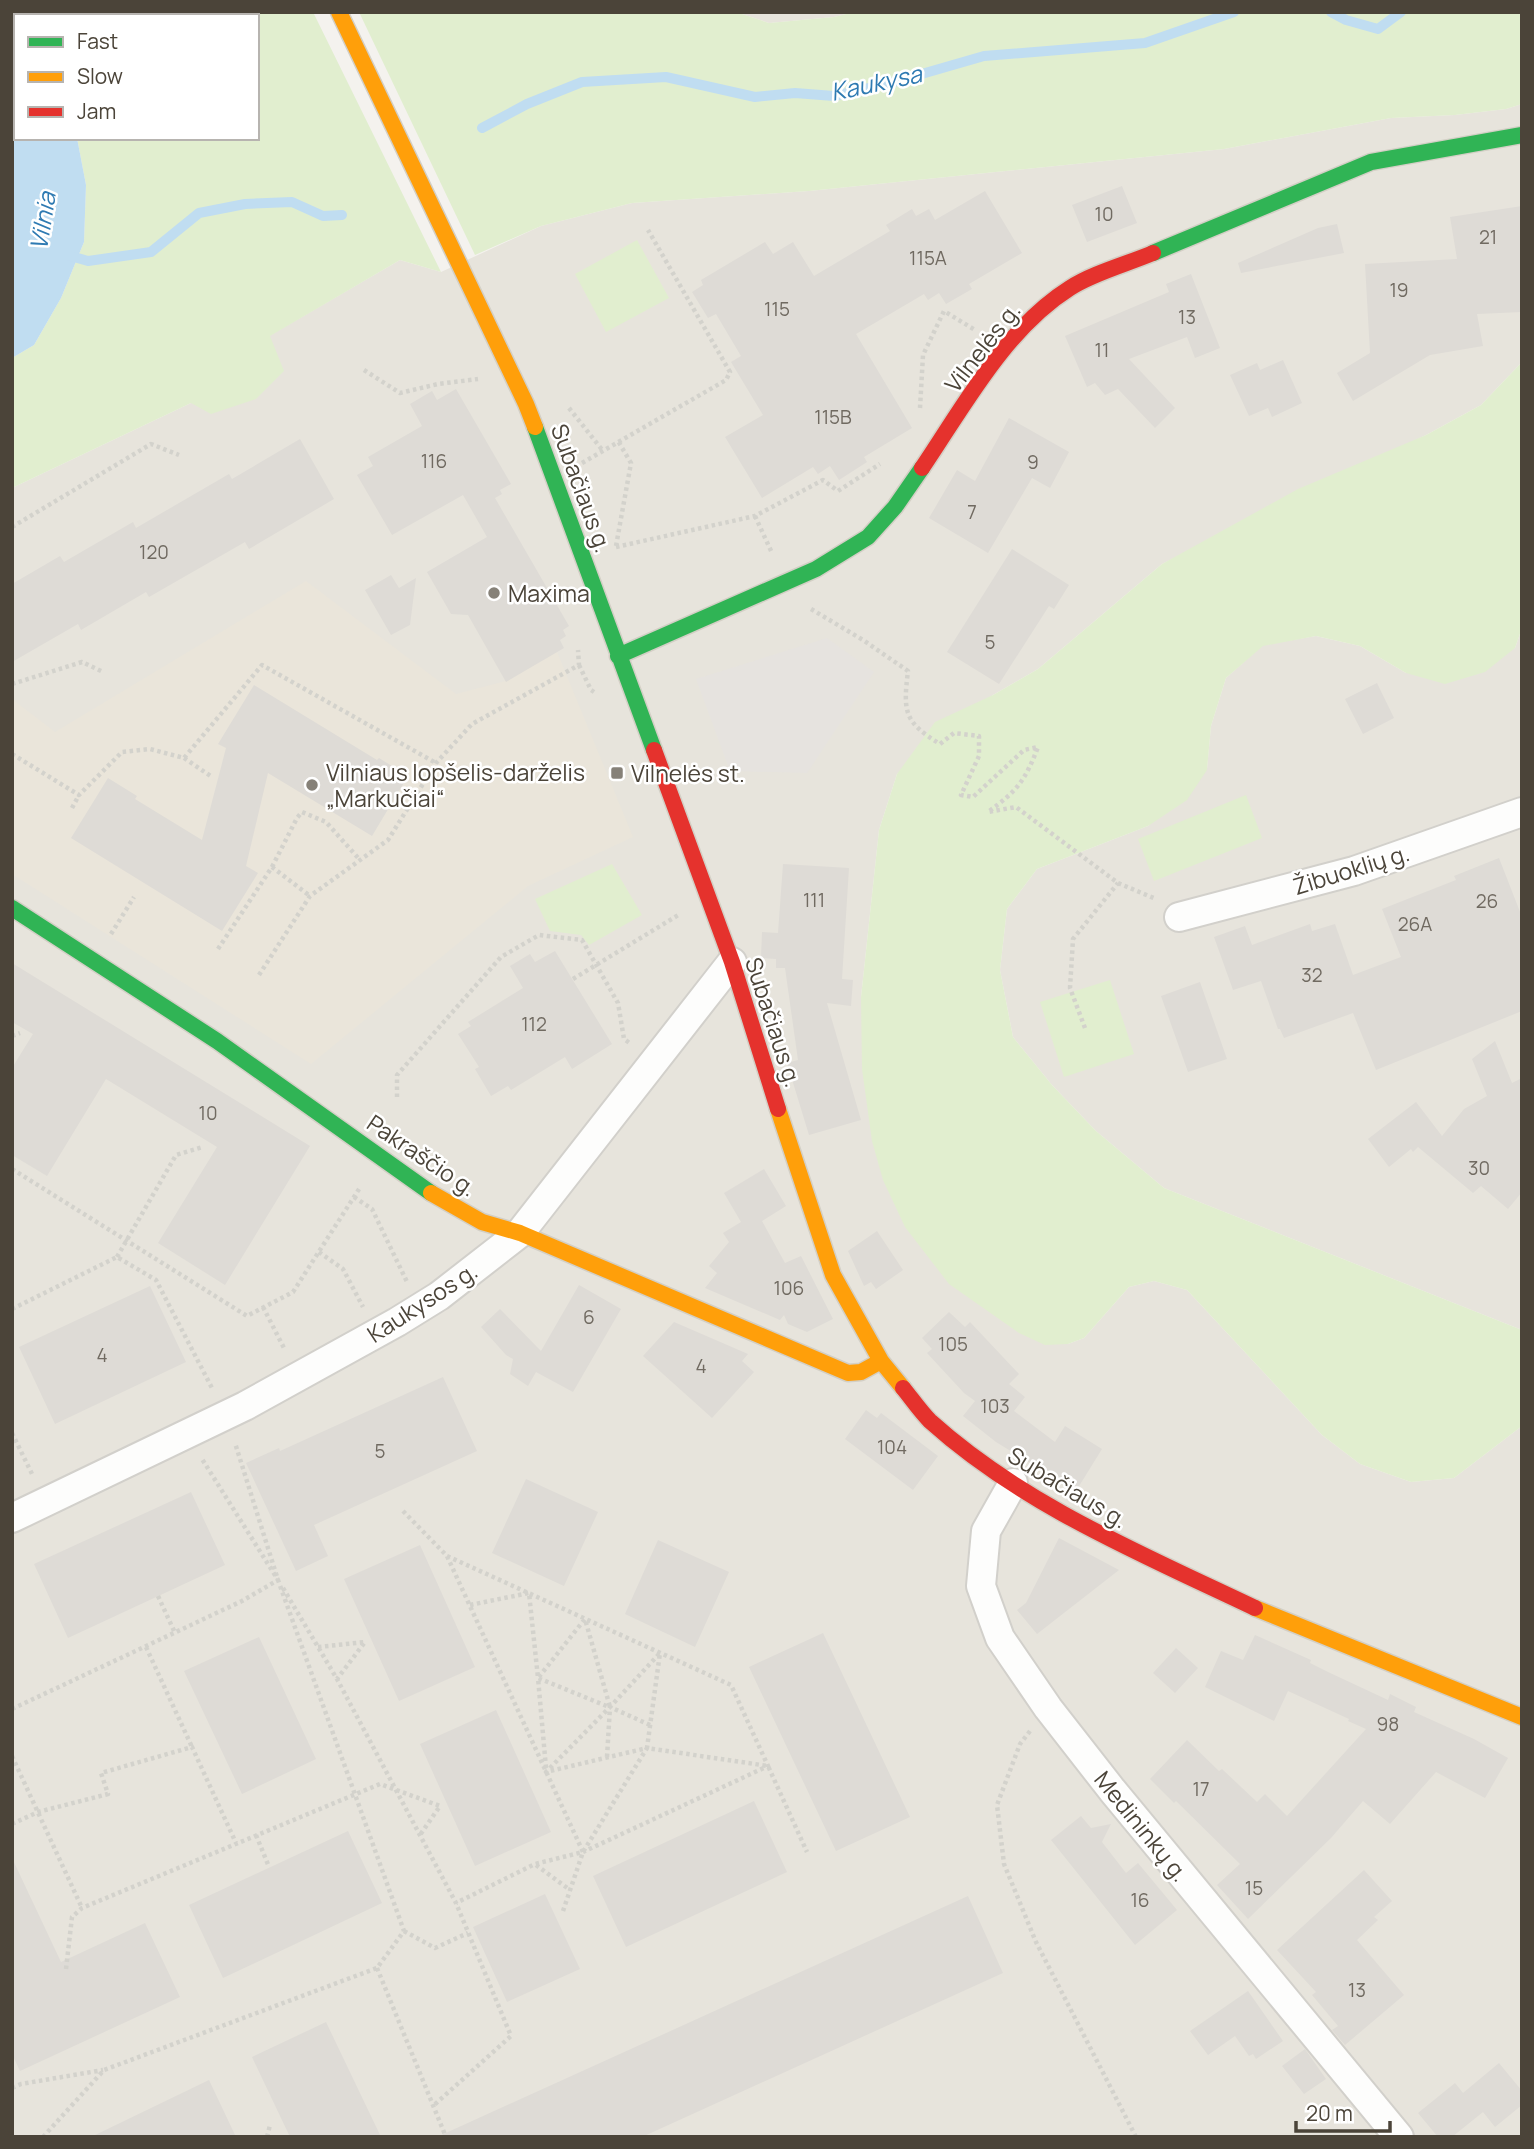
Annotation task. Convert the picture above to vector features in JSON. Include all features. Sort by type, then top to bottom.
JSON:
[{"type":"street","name":"Subačiaus g.","points":[[339,12],[513,374],[555,479],[709,897],[833,1275],[881,1361],[928,1419],[965,1450],[1064,1514],[1188,1578],[1259,1610],[1522,1717]]},
{"type":"street","name":"Vilnelės g.","points":[[618,656],[817,569],[868,537],[895,507],[1004,348],[1031,317],[1071,287],[1371,163],[1407,154],[1522,135]]},
{"type":"street","name":"Žibuoklių g.","points":[[1179,917],[1354,871],[1522,812]]},
{"type":"street","name":"Pakraščio g.","points":[[12,908],[216,1041],[444,1202],[482,1222],[520,1233],[848,1373],[861,1372],[881,1361]]},
{"type":"street","name":"Kaukysos g.","points":[[12,1518],[226,1416],[419,1308],[476,1269],[520,1233],[732,962]]},
{"type":"street","name":"Medininkų g.","points":[[1013,1483],[986,1531],[981,1586],[1000,1638],[1048,1708],[1120,1801],[1399,2137]]},
{"type":"path","points":[[555,479],[726,380],[730,372],[648,230]]},
{"type":"path","points":[[934,450],[919,440],[923,355],[944,311],[1004,348]]},
{"type":"path","points":[[364,370],[400,393],[438,384],[513,374]]},
{"type":"path","points":[[569,408],[603,451]]},
{"type":"path","points":[[616,547],[631,463],[618,441]]},
{"type":"path","points":[[12,527],[151,444],[179,455]]},
{"type":"path","points":[[610,551],[616,547],[755,516],[824,480],[838,491],[884,462]]},
{"type":"path","points":[[786,582],[811,609],[908,671],[908,719],[920,732],[940,744],[954,733],[979,736],[979,756],[961,796],[973,797],[1024,750],[1038,747],[1028,773],[1011,795],[988,812],[1016,807],[1118,883],[1153,896],[1179,917]]},
{"type":"path","points":[[259,975],[310,896],[388,840],[436,763],[472,724],[579,666],[578,644],[582,636],[606,623]]},
{"type":"path","points":[[12,684],[82,662],[103,672]]},
{"type":"path","points":[[184,758],[262,665],[436,763]]},
{"type":"path","points":[[72,808],[79,795],[122,752],[150,749],[184,758],[212,777]]},
{"type":"path","points":[[12,754],[79,795]]},
{"type":"path","points":[[218,949],[272,867],[302,811],[326,822],[359,860]]},
{"type":"path","points":[[272,867],[310,896]]},
{"type":"path","points":[[1085,1028],[1070,988],[1073,939],[1118,883]]},
{"type":"path","points":[[573,979],[709,897]]},
{"type":"path","points":[[397,1097],[397,1075],[500,957],[539,934],[582,940],[618,1003],[624,1039],[654,1062]]},
{"type":"path","points":[[12,1036],[20,1033]]},
{"type":"path","points":[[12,1309],[117,1257],[176,1155],[203,1147]]},
{"type":"path","points":[[12,1170],[247,1316],[293,1292],[380,1156]]},
{"type":"path","points":[[354,1197],[372,1209],[419,1308]]},
{"type":"path","points":[[319,1252],[343,1269],[376,1333]]},
{"type":"path","points":[[117,1257],[156,1280],[226,1416],[278,1580],[404,1931],[435,1948],[468,1933]]},
{"type":"path","points":[[263,1307],[299,1376]]},
{"type":"path","points":[[12,1433],[45,1503]]},
{"type":"path","points":[[187,1435],[337,1679],[456,1903],[511,2036],[433,2106]]},
{"type":"path","points":[[403,1511],[447,1556],[583,1852]]},
{"type":"path","points":[[447,1556],[731,1685],[807,1852]]},
{"type":"path","points":[[12,1709],[242,1601],[278,1580]]},
{"type":"path","points":[[470,1605],[529,1593]]},
{"type":"path","points":[[529,1593],[546,1772]]},
{"type":"path","points":[[158,1596],[175,1633]]},
{"type":"path","points":[[538,1678],[585,1619]]},
{"type":"path","points":[[585,1619],[610,1707],[607,1757]]},
{"type":"path","points":[[318,1647],[365,1642],[337,1679]]},
{"type":"path","points":[[146,1647],[236,1843]]},
{"type":"path","points":[[546,1772],[660,1653]]},
{"type":"path","points":[[562,1911],[583,1852],[647,1748],[660,1653]]},
{"type":"path","points":[[538,1678],[650,1725]]},
{"type":"path","points":[[1048,1708],[1020,1744],[997,1805],[1004,1864],[1035,1942],[1136,2137]]},
{"type":"path","points":[[12,1824],[38,1812],[108,1794],[101,1773],[192,1747]]},
{"type":"path","points":[[546,1772],[647,1748],[768,1766]]},
{"type":"path","points":[[12,1756],[82,1908]]},
{"type":"path","points":[[456,1903],[535,1864],[583,1852],[768,1766]]},
{"type":"path","points":[[66,1969],[72,1917],[82,1908],[380,1783],[440,1806],[420,1835]]},
{"type":"path","points":[[256,1835],[269,1867]]},
{"type":"path","points":[[535,1864],[570,1890]]},
{"type":"path","points":[[12,2088],[21,2084],[104,2070],[377,1968],[404,1931]]},
{"type":"path","points":[[377,1968],[446,2137]]},
{"type":"path","points":[[43,2137],[104,2070]]},
{"type":"path","points":[[267,2137],[270,2125]]},
{"type":"shaded area","points":[[736,12],[854,12],[834,17],[769,23]]},
{"type":"shaded area","points":[[1522,104],[1522,362],[1481,405],[1426,435],[1162,564],[1038,669],[993,695],[897,774],[879,830],[861,997],[1068,1344],[1084,1338],[1129,1287],[1154,1281],[1187,1290],[1322,1435],[1360,1464],[1411,1482],[1454,1478],[1522,1426],[1522,2137],[12,2137],[12,488],[191,403],[269,336],[400,260],[441,272],[541,226],[632,203],[809,191],[1224,149],[1391,118],[1455,115],[1506,109]]},
{"type":"shaded area","name":"Vilniaus lopšelis-darželis „Markučiai“","points":[[306,581],[456,694],[506,681],[557,652],[633,837],[528,886],[311,1064],[12,874],[12,699],[55,732]]},
{"type":"shaded area","points":[[1522,628],[1522,1330],[1164,1188],[1096,1131],[1052,1085],[1013,1037],[1000,970],[1007,909],[1037,869],[1148,826],[1207,769],[1211,726],[1226,678],[1263,645],[1316,636],[1360,646],[1406,673],[1515,648]]},
{"type":"shaded area","points":[[827,638],[874,672],[807,773],[730,771],[696,679]]},
{"type":"green space","points":[[23,12],[313,12],[441,272],[400,260],[270,336],[284,371],[256,399],[211,414],[191,403],[12,488],[12,358],[34,345],[61,298],[84,242],[86,185],[77,140],[259,140],[259,14]]},
{"type":"green space","points":[[359,12],[736,12],[769,23],[834,17],[854,12],[1522,12],[1522,104],[1506,109],[1455,115],[1391,118],[1224,149],[809,191],[632,203],[541,226],[475,255]]},
{"type":"green space","points":[[637,240],[669,298],[606,332],[575,274]]},
{"type":"green space","points":[[1522,362],[1522,628],[1515,648],[1485,672],[1445,684],[1406,673],[1360,646],[1316,636],[1263,646],[1226,678],[1211,726],[1207,770],[1187,800],[1148,826],[1037,869],[1007,909],[1000,970],[1013,1037],[1052,1085],[1096,1131],[1164,1188],[1522,1330],[1522,1426],[1454,1478],[1411,1482],[1360,1464],[1322,1435],[1187,1290],[1154,1281],[1129,1287],[1084,1338],[1068,1344],[1045,1345],[1019,1333],[949,1284],[905,1227],[883,1180],[872,1141],[862,1069],[861,997],[879,830],[897,774],[935,722],[993,695],[1038,669],[1162,564],[1298,489],[1426,435],[1481,405]]},
{"type":"green space","points":[[1246,795],[1262,838],[1154,881],[1138,839]]},
{"type":"green space","points":[[612,864],[642,915],[589,945],[581,935],[550,931],[535,899]]},
{"type":"green space","points":[[1110,980],[1134,1054],[1064,1077],[1040,1002]]},
{"type":"water","name":"Vilnia","points":[[12,12],[23,12],[24,14],[14,14],[14,140],[77,140],[86,185],[84,242],[61,298],[34,345],[12,358]]},
{"type":"building","points":[[1122,186],[1137,223],[1087,242],[1072,205]]},
{"type":"building","points":[[985,191],[1022,253],[969,284],[972,289],[946,304],[939,293],[928,300],[924,294],[856,334],[912,428],[864,457],[867,462],[839,480],[830,466],[818,474],[813,467],[762,498],[725,437],[763,415],[731,362],[741,356],[716,314],[708,318],[692,292],[703,285],[701,280],[765,242],[773,254],[793,242],[814,276],[890,231],[886,225],[912,209],[916,216],[929,209],[935,220]]},
{"type":"building","points":[[1522,206],[1522,312],[1477,314],[1483,346],[1430,355],[1353,401],[1337,373],[1370,353],[1365,264],[1457,259],[1450,217]]},
{"type":"building","points":[[1337,224],[1344,253],[1241,273],[1238,263],[1318,228]]},
{"type":"building","points":[[1191,274],[1220,348],[1195,358],[1187,337],[1129,359],[1175,408],[1155,428],[1118,389],[1105,395],[1095,383],[1087,387],[1065,336],[1169,292],[1166,284]]},
{"type":"building","points":[[1283,360],[1302,403],[1272,417],[1268,408],[1249,416],[1230,375],[1257,363],[1260,370]]},
{"type":"building","points":[[456,389],[511,484],[500,490],[502,494],[495,498],[569,626],[563,630],[566,636],[560,640],[564,648],[506,682],[468,615],[451,614],[427,572],[487,537],[463,495],[392,535],[357,475],[373,466],[368,457],[422,426],[410,404],[432,391],[437,400]]},
{"type":"building","points":[[1009,418],[1069,452],[1050,488],[1032,478],[988,553],[929,518],[957,470],[975,481]]},
{"type":"building","points":[[300,439],[334,499],[249,549],[245,542],[149,597],[146,592],[81,630],[78,624],[12,662],[12,584],[60,556],[64,562],[133,522],[136,528],[229,474],[232,479]]},
{"type":"building","points":[[1012,549],[1069,585],[1054,609],[1049,606],[999,684],[947,652]]},
{"type":"building","points":[[391,575],[399,588],[416,578],[410,625],[391,635],[365,590]]},
{"type":"building","points":[[1377,683],[1394,718],[1363,734],[1345,699]]},
{"type":"building","points":[[254,685],[408,776],[372,836],[268,773],[246,866],[258,873],[222,931],[71,838],[108,778],[137,796],[135,799],[202,840],[226,748],[218,744]]},
{"type":"building","points":[[1499,858],[1522,917],[1522,1011],[1376,1070],[1353,1013],[1284,1038],[1278,1029],[1261,981],[1233,990],[1214,937],[1245,926],[1252,945],[1310,924],[1312,931],[1335,924],[1353,975],[1401,957],[1382,909],[1456,880],[1454,876]]},
{"type":"building","points":[[783,864],[849,868],[842,979],[853,980],[851,1006],[827,1003],[861,1120],[809,1135],[787,1063],[798,1060],[785,968],[776,968],[776,959],[761,958],[762,932],[778,933]]},
{"type":"building","points":[[555,951],[612,1044],[572,1069],[565,1057],[511,1090],[508,1086],[491,1096],[475,1069],[479,1067],[458,1034],[471,1026],[468,1022],[523,988],[510,966],[530,954],[535,962]]},
{"type":"building","points":[[12,963],[310,1146],[225,1285],[158,1243],[217,1147],[106,1079],[47,1176],[12,1155],[12,1068],[33,1034],[12,1022]]},
{"type":"building","points":[[1200,982],[1227,1059],[1188,1072],[1161,996]]},
{"type":"building","points":[[1495,1041],[1512,1083],[1522,1078],[1522,1192],[1508,1209],[1481,1186],[1473,1193],[1418,1147],[1413,1152],[1411,1149],[1389,1167],[1368,1139],[1416,1102],[1442,1136],[1464,1109],[1487,1096],[1472,1059]]},
{"type":"building","points":[[764,1169],[786,1206],[762,1221],[785,1263],[801,1256],[833,1319],[807,1332],[788,1324],[784,1315],[780,1320],[705,1288],[717,1273],[709,1266],[729,1242],[723,1233],[741,1222],[724,1193]]},
{"type":"building","points":[[877,1231],[903,1270],[876,1289],[871,1282],[864,1286],[848,1251]]},
{"type":"building","points":[[579,1285],[621,1309],[573,1392],[536,1372],[528,1386],[510,1374],[513,1359],[506,1355],[481,1327],[500,1309],[541,1351]]},
{"type":"building","points":[[150,1286],[186,1362],[55,1424],[19,1347]]},
{"type":"building","points":[[949,1312],[965,1327],[970,1322],[1019,1374],[1009,1384],[1025,1397],[1014,1411],[1055,1442],[1065,1426],[1102,1449],[1076,1491],[996,1442],[963,1416],[975,1401],[964,1393],[927,1353],[932,1349],[922,1338]]},
{"type":"building","points":[[674,1322],[748,1354],[742,1361],[754,1372],[712,1418],[643,1356]]},
{"type":"building","points":[[443,1377],[477,1451],[314,1525],[328,1556],[296,1571],[246,1463],[279,1448],[280,1451]]},
{"type":"building","points":[[866,1410],[877,1418],[881,1413],[938,1456],[913,1490],[845,1439]]},
{"type":"building","points":[[526,1479],[598,1512],[564,1586],[492,1553]]},
{"type":"building","points":[[191,1492],[225,1565],[68,1638],[34,1564]]},
{"type":"building","points":[[1059,1538],[1119,1570],[1037,1634],[1017,1610],[1026,1603]]},
{"type":"building","points":[[658,1540],[729,1572],[695,1647],[625,1614]]},
{"type":"building","points":[[420,1545],[475,1667],[399,1701],[344,1579]]},
{"type":"building","points":[[823,1633],[910,1817],[836,1851],[749,1667]]},
{"type":"building","points":[[1255,1635],[1311,1660],[1310,1663],[1388,1700],[1390,1694],[1416,1707],[1414,1712],[1474,1739],[1508,1758],[1485,1798],[1436,1772],[1390,1824],[1363,1801],[1331,1838],[1248,1919],[1217,1885],[1240,1864],[1150,1779],[1187,1740],[1257,1802],[1265,1794],[1287,1816],[1366,1729],[1288,1691],[1274,1721],[1205,1687],[1221,1651],[1243,1660]]},
{"type":"building","points":[[259,1637],[316,1759],[242,1794],[184,1671]]},
{"type":"building","points":[[1176,1648],[1198,1668],[1175,1693],[1153,1673]]},
{"type":"building","points":[[496,1710],[551,1832],[475,1866],[420,1744]]},
{"type":"building","points":[[754,1801],[787,1872],[626,1947],[593,1876]]},
{"type":"building","points":[[1081,1816],[1091,1828],[1111,1824],[1102,1842],[1126,1873],[1138,1863],[1177,1910],[1135,1945],[1051,1840]]},
{"type":"building","points":[[348,1831],[382,1903],[223,1978],[189,1905]]},
{"type":"building","points":[[12,1858],[61,1962],[145,1923],[180,1997],[20,2071],[12,2054]]},
{"type":"building","points":[[1364,1870],[1392,1901],[1374,1917],[1378,1920],[1357,1940],[1404,1995],[1345,2045],[1332,2030],[1338,2026],[1312,1995],[1316,1992],[1277,1950]]},
{"type":"building","points":[[545,1894],[580,1969],[507,2002],[473,1927]]},
{"type":"building","points":[[968,1896],[1003,1973],[642,2137],[437,2137]]},
{"type":"building","points":[[1248,1991],[1283,2041],[1256,2059],[1253,2054],[1249,2056],[1235,2036],[1208,2055],[1190,2031]]},
{"type":"building","points":[[326,2022],[381,2137],[290,2137],[252,2057]]},
{"type":"building","points":[[1305,2049],[1326,2079],[1304,2094],[1282,2066]]},
{"type":"building","points":[[1499,2063],[1522,2091],[1522,2105],[1495,2127],[1483,2112],[1452,2137],[1438,2137],[1418,2113],[1455,2083],[1463,2093]]},
{"type":"building","points":[[209,2080],[236,2137],[91,2137]]},
{"type":"waterway","name":"Kaukysa","points":[[482,128],[527,104],[582,82],[666,77],[755,97],[795,93],[834,96],[984,56],[1145,43],[1234,12]]},
{"type":"waterway","name":"Kaukysa","points":[[1331,12],[1346,20],[1378,29],[1401,12]]},
{"type":"waterway","name":"Kaukysa","points":[[67,255],[88,261],[151,252],[199,213],[245,204],[292,202],[323,216],[342,215]]},
{"type":"traffic: fast","points":[[1153,253],[1371,162],[1522,135]]},
{"type":"traffic: fast","points":[[535,427],[654,750]]},
{"type":"traffic: fast","points":[[618,656],[816,569],[868,537],[895,507],[922,468]]},
{"type":"traffic: fast","points":[[12,908],[217,1041],[431,1193]]},
{"type":"traffic: slow","points":[[339,12],[535,427]]},
{"type":"traffic: slow","points":[[778,1109],[833,1275],[881,1361],[903,1388]]},
{"type":"traffic: slow","points":[[431,1193],[482,1222],[520,1233],[848,1373],[861,1372],[881,1361]]},
{"type":"traffic: slow","points":[[1255,1608],[1522,1717]]},
{"type":"traffic: jam","points":[[922,468],[987,370],[1025,325],[1070,288],[1100,273],[1153,253]]},
{"type":"traffic: jam","points":[[654,750],[732,962],[778,1109]]},
{"type":"traffic: jam","points":[[903,1388],[930,1421],[1004,1478],[1044,1503],[1128,1548],[1255,1608]]},
{"type":"place","name":"Maxima","points":[[494,593]]},
{"type":"place","name":"Vilnelės st.","points":[[617,773]]},
{"type":"place","name":"Vilniaus lopšelis-darželis „Markučiai“","points":[[312,785]]}]
